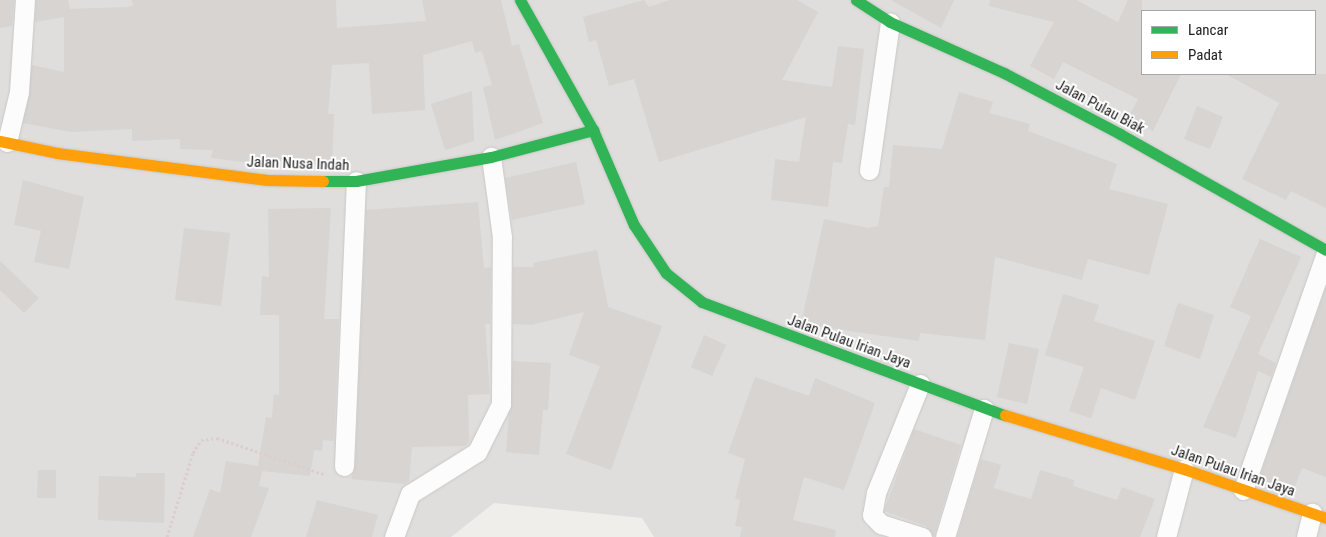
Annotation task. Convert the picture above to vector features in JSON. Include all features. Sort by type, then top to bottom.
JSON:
[{"type":"street","points":[[4,142],[20,82],[25,0]]},
{"type":"street","name":"Jalan Pulau Irian Jaya","points":[[520,0],[593,130],[634,225],[666,273],[682,288],[702,302],[984,409],[1184,469],[1319,515]]},
{"type":"street","name":"Jalan Pulau Biak","points":[[856,0],[890,22],[1004,74],[1120,134],[1326,252]]},
{"type":"street","points":[[869,170],[890,22]]},
{"type":"street","name":"Jalan Nusa Indah","points":[[4,142],[57,153],[267,180],[356,181],[491,157],[593,130]]},
{"type":"street","points":[[394,537],[410,494],[477,452],[501,404],[502,237],[491,157]]},
{"type":"street","points":[[344,466],[356,181]]},
{"type":"street","points":[[1243,490],[1326,252]]},
{"type":"street","points":[[920,384],[876,493],[872,515],[881,524],[922,537]]},
{"type":"street","points":[[945,537],[984,409]]},
{"type":"street","points":[[1166,537],[1184,469]]},
{"type":"street","points":[[1306,537],[1319,515]]},
{"type":"path","points":[[167,537],[193,453],[201,440],[217,438],[334,477],[344,466]]},
{"type":"shaded area","points":[[0,0],[1326,0],[1326,537],[654,537],[642,518],[494,503],[451,537],[0,537]]},
{"type":"building","points":[[0,0],[14,0],[12,26],[0,28]]},
{"type":"building","points":[[36,0],[68,0],[70,9],[133,6],[132,0],[336,0],[337,28],[426,21],[422,0],[501,0],[512,46],[519,44],[543,123],[495,140],[483,87],[492,85],[482,51],[475,53],[472,41],[423,55],[425,110],[372,114],[369,63],[332,65],[328,114],[334,114],[332,166],[300,165],[272,159],[268,165],[211,158],[213,150],[180,149],[180,139],[132,141],[132,129],[71,132],[23,123],[32,65],[64,72],[64,17],[35,22]]},
{"type":"building","points":[[644,0],[649,7],[670,0],[797,0],[818,12],[782,80],[832,87],[838,46],[864,49],[855,125],[848,124],[842,163],[833,162],[828,207],[771,200],[775,159],[799,162],[806,117],[659,162],[634,79],[609,86],[596,40],[589,42],[583,17]]},
{"type":"building","points":[[891,0],[954,0],[941,28]]},
{"type":"building","points":[[990,0],[1076,0],[1118,22],[1128,0],[1142,0],[1141,75],[1181,75],[1153,131],[1128,118],[1138,99],[1063,62],[1054,79],[1030,66],[1054,22],[989,6]]},
{"type":"building","points":[[1326,74],[1326,208],[1291,191],[1286,200],[1242,179],[1279,103],[1228,75]]},
{"type":"building","points":[[472,91],[474,141],[445,150],[431,104]]},
{"type":"building","points":[[959,92],[993,102],[989,113],[1030,124],[1028,131],[1117,164],[1109,189],[1168,204],[1149,275],[1088,259],[1082,280],[995,257],[985,340],[920,333],[919,341],[801,324],[824,219],[868,228],[878,226],[884,187],[889,187],[893,145],[942,149]]},
{"type":"building","points":[[1197,106],[1223,117],[1210,149],[1184,139]]},
{"type":"building","points":[[576,162],[585,204],[512,220],[505,178]]},
{"type":"building","points":[[23,180],[84,197],[69,269],[34,262],[41,231],[14,225]]},
{"type":"building","points":[[478,202],[484,268],[491,267],[490,324],[485,324],[490,394],[468,395],[469,442],[465,446],[412,447],[409,481],[405,484],[351,479],[355,466],[366,210]]},
{"type":"building","points":[[331,208],[324,319],[339,319],[334,441],[323,440],[322,451],[314,450],[310,476],[262,471],[259,486],[269,488],[251,537],[193,537],[210,489],[220,493],[226,461],[258,466],[266,417],[272,418],[274,394],[279,395],[279,315],[260,315],[262,276],[269,277],[268,209]]},
{"type":"building","points":[[184,228],[230,233],[221,306],[175,300]]},
{"type":"building","points":[[1260,239],[1301,257],[1258,354],[1276,363],[1271,377],[1258,371],[1236,438],[1203,427],[1251,316],[1230,307]]},
{"type":"building","points":[[597,250],[608,307],[662,326],[611,470],[566,454],[600,366],[569,355],[584,312],[531,325],[513,324],[513,267],[534,267],[533,263]]},
{"type":"building","points":[[0,261],[39,298],[24,313],[0,290]]},
{"type":"building","points":[[1326,287],[1326,477],[1302,468],[1293,491],[1259,479]]},
{"type":"building","points":[[1063,294],[1099,305],[1094,321],[1155,341],[1135,400],[1101,388],[1091,418],[1069,411],[1084,367],[1045,355]]},
{"type":"building","points":[[1178,303],[1214,315],[1200,359],[1164,346]]},
{"type":"building","points":[[704,335],[726,345],[712,376],[691,367]]},
{"type":"building","points":[[1009,343],[1039,349],[1027,404],[997,397]]},
{"type":"building","points":[[513,361],[551,363],[548,410],[543,410],[539,455],[506,452]]},
{"type":"building","points":[[755,377],[809,396],[815,378],[875,403],[844,490],[804,477],[793,520],[836,530],[835,537],[740,537],[742,527],[735,526],[740,500],[735,498],[745,459],[728,453]]},
{"type":"building","points":[[914,429],[961,445],[934,537],[926,526],[884,511]]},
{"type":"building","points":[[981,459],[1001,465],[994,488],[1031,499],[1040,470],[1074,480],[1073,486],[1117,500],[1122,487],[1155,499],[1140,537],[957,537]]},
{"type":"building","points":[[38,470],[56,470],[56,498],[37,498]]},
{"type":"building","points":[[136,473],[165,473],[164,523],[98,520],[99,476],[136,477]]},
{"type":"building","points":[[317,500],[378,515],[372,537],[306,537]]},
{"type":"traffic: fast","points":[[520,0],[593,130],[634,225],[666,273],[702,302],[1005,415]]},
{"type":"traffic: fast","points":[[856,0],[890,22],[1004,73],[1120,134],[1326,250]]},
{"type":"traffic: fast","points":[[323,181],[356,181],[491,157],[593,130]]},
{"type":"traffic: slow","points":[[0,141],[57,153],[267,180],[323,181]]},
{"type":"traffic: slow","points":[[1005,415],[1184,469],[1326,518]]}]
